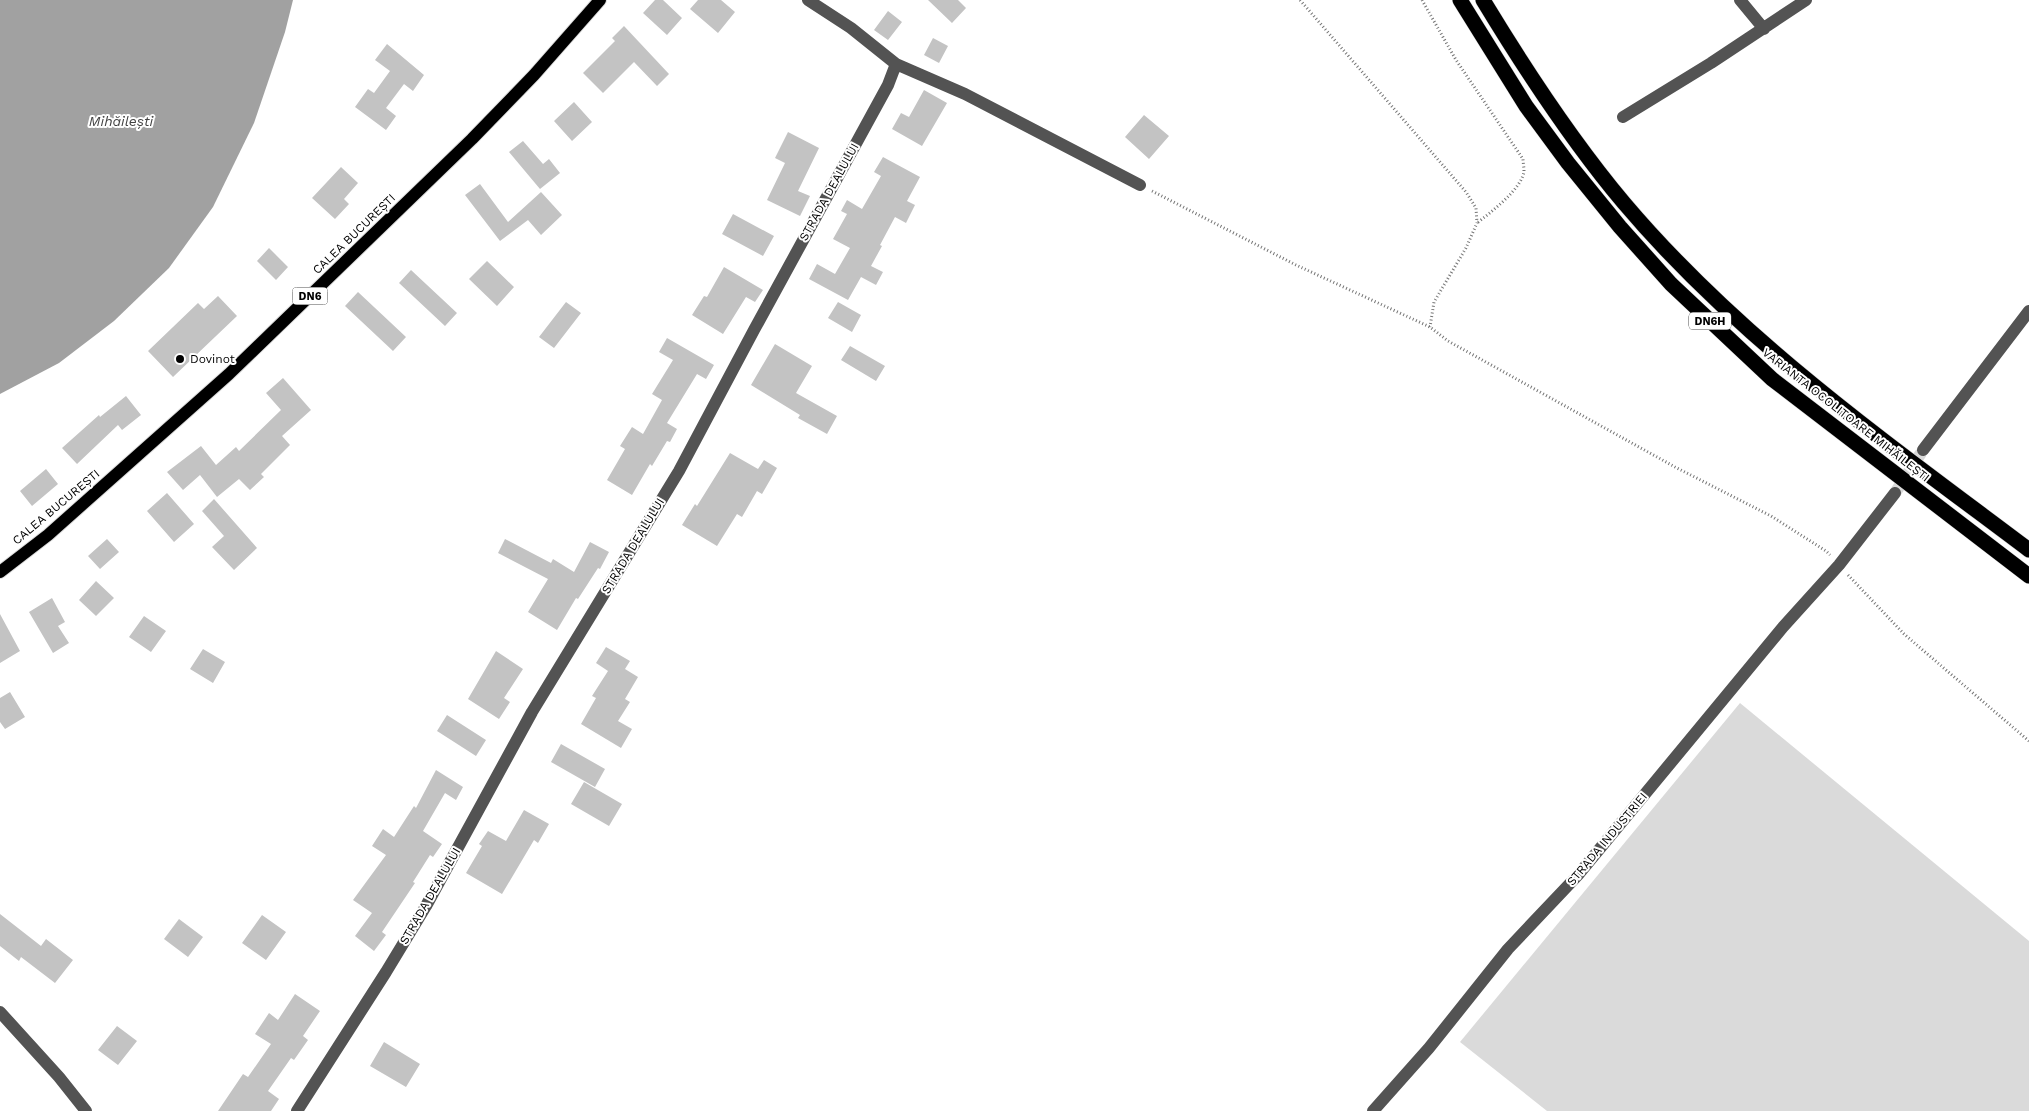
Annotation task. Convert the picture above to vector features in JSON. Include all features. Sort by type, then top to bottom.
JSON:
[{"type":"highway","name":"VARIANTA OCOLITOARE MIHĂILEȘTI","points":[[1460,0],[1526,106],[1568,163],[1620,227],[1671,284],[1772,379],[2029,576]]},
{"type":"highway","name":"VARIANTA OCOLITOARE MIHĂILEȘTI","points":[[1483,0],[1543,95],[1584,153],[1624,204],[1706,291],[1790,367],[2029,550]]},
{"type":"main road","name":"CALEA BUCUREȘTI","points":[[0,572],[48,535],[229,374],[472,139],[534,75],[600,0]]},
{"type":"street","points":[[808,0],[851,28],[896,64],[965,94],[1140,185]]},
{"type":"street","points":[[1740,0],[1764,29]]},
{"type":"street","points":[[1623,117],[1764,29],[1806,0]]},
{"type":"street","name":"STRADA DEALULUI","points":[[297,1111],[416,922],[532,712],[679,471],[888,85],[896,64]]},
{"type":"street","points":[[1923,450],[2029,311]]},
{"type":"street","name":"STRADA INDUSTRIEI","points":[[1373,1111],[1429,1048],[1508,949],[1578,875],[1783,627],[1839,565],[1895,493]]},
{"type":"street","points":[[0,1012],[59,1077],[86,1111]]},
{"type":"path","points":[[1300,0],[1466,192],[1476,208],[1477,223],[1466,248],[1434,302],[1430,327]]},
{"type":"path","points":[[1422,0],[1456,60],[1523,159],[1524,171],[1521,181],[1495,209],[1477,223]]},
{"type":"path","points":[[1140,185],[1296,265],[1430,327],[1448,341],[1675,467],[1771,516],[1826,551],[1904,634],[2029,741]]},
{"type":"shaded area","points":[[1740,703],[2029,941],[2029,1111],[1547,1111],[1460,1042]]},
{"type":"water","name":"Mihăilești","points":[[0,0],[293,0],[285,32],[254,123],[213,207],[169,268],[114,321],[59,363],[0,394]]},
{"type":"building","points":[[655,0],[663,0],[682,18],[667,35],[643,13]]},
{"type":"building","points":[[698,0],[721,0],[735,12],[718,33],[690,9]]},
{"type":"building","points":[[928,0],[958,0],[966,8],[952,23]]},
{"type":"building","points":[[888,11],[902,22],[888,40],[874,30]]},
{"type":"building","points":[[624,26],[669,74],[657,86],[634,62],[603,93],[583,73],[615,41],[612,38]]},
{"type":"building","points":[[933,38],[948,46],[939,63],[924,55]]},
{"type":"building","points":[[387,44],[424,75],[413,91],[404,84],[386,108],[396,116],[386,130],[355,107],[368,89],[374,93],[390,71],[375,60]]},
{"type":"building","points":[[924,90],[947,103],[922,146],[892,129],[901,113],[909,117]]},
{"type":"building","points":[[574,102],[592,122],[572,141],[554,121]]},
{"type":"building","points":[[1144,115],[1169,136],[1149,159],[1125,137]]},
{"type":"building","points":[[788,132],[819,148],[798,191],[810,196],[800,216],[767,200],[785,163],[775,158]]},
{"type":"building","points":[[523,141],[543,164],[549,159],[560,173],[540,189],[509,152]]},
{"type":"building","points":[[883,157],[920,177],[907,201],[915,205],[906,223],[895,217],[880,245],[882,246],[871,266],[883,272],[876,285],[861,277],[848,300],[809,279],[817,264],[835,274],[850,248],[833,239],[847,214],[841,211],[847,200],[862,209],[881,176],[874,172]]},
{"type":"building","points":[[341,167],[358,183],[344,199],[349,204],[335,219],[312,198]]},
{"type":"building","points":[[480,184],[508,222],[541,192],[562,215],[541,235],[528,220],[500,241],[465,195]]},
{"type":"building","points":[[733,214],[774,236],[763,256],[722,234]]},
{"type":"building","points":[[269,248],[288,267],[276,280],[257,261]]},
{"type":"building","points":[[487,261],[514,287],[497,306],[469,279]]},
{"type":"building","points":[[724,267],[763,290],[755,302],[746,297],[723,334],[692,315],[704,296],[707,297]]},
{"type":"building","points":[[411,270],[457,313],[445,326],[399,283]]},
{"type":"building","points":[[358,292],[406,337],[393,351],[345,306]]},
{"type":"building","points":[[218,296],[237,316],[173,377],[148,351],[198,303],[204,309]]},
{"type":"building","points":[[566,302],[581,313],[554,348],[539,337]]},
{"type":"building","points":[[838,302],[861,315],[852,332],[828,318]]},
{"type":"building","points":[[667,338],[714,365],[706,379],[697,374],[667,423],[677,429],[670,442],[667,441],[652,466],[650,464],[632,495],[607,480],[625,449],[620,446],[632,427],[643,434],[662,400],[652,394],[673,360],[659,352]]},
{"type":"building","points":[[775,344],[812,366],[796,393],[837,416],[827,434],[798,418],[800,415],[751,385]]},
{"type":"building","points":[[850,346],[885,366],[876,381],[841,360]]},
{"type":"building","points":[[283,378],[311,410],[282,436],[290,445],[261,474],[264,477],[250,490],[239,479],[217,497],[200,475],[183,490],[167,472],[201,446],[216,465],[236,447],[239,451],[281,410],[266,393]]},
{"type":"building","points":[[126,396],[141,415],[122,430],[118,425],[77,464],[62,448],[99,415],[100,417]]},
{"type":"building","points":[[730,453],[758,469],[764,460],[777,468],[762,494],[757,491],[742,517],[737,514],[717,546],[682,525],[695,504],[697,506]]},
{"type":"building","points":[[46,469],[58,484],[32,506],[20,491]]},
{"type":"building","points":[[167,493],[194,524],[174,542],[147,511]]},
{"type":"building","points":[[214,499],[257,548],[234,570],[212,547],[224,536],[202,511]]},
{"type":"building","points":[[107,539],[119,552],[100,569],[88,556]]},
{"type":"building","points":[[505,539],[551,563],[553,559],[574,572],[590,542],[609,552],[600,569],[598,568],[578,599],[576,598],[557,630],[528,612],[548,579],[498,553]]},
{"type":"building","points":[[96,581],[114,598],[96,616],[79,600]]},
{"type":"building","points":[[52,598],[65,622],[58,626],[69,643],[53,653],[29,612]]},
{"type":"building","points":[[0,614],[20,651],[0,663]]},
{"type":"building","points":[[144,616],[166,631],[151,652],[129,637]]},
{"type":"building","points":[[606,647],[630,661],[625,669],[638,677],[625,699],[630,702],[618,721],[632,729],[621,748],[581,724],[596,698],[592,696],[608,671],[596,663]]},
{"type":"building","points":[[203,649],[225,662],[213,683],[190,669]]},
{"type":"building","points":[[496,651],[523,669],[504,698],[510,702],[499,719],[468,699]]},
{"type":"building","points":[[10,692],[25,717],[5,729],[0,722],[0,698]]},
{"type":"building","points":[[447,715],[486,740],[476,756],[437,731]]},
{"type":"building","points":[[561,744],[605,769],[595,787],[551,762]]},
{"type":"building","points":[[436,770],[463,787],[456,800],[445,793],[423,831],[442,844],[433,857],[430,855],[413,882],[415,883],[382,932],[386,935],[374,951],[355,936],[372,913],[353,900],[386,855],[372,846],[383,829],[394,837],[414,806],[416,808]]},
{"type":"building","points":[[584,782],[622,804],[609,826],[571,804]]},
{"type":"building","points":[[524,810],[549,824],[538,843],[534,840],[502,894],[466,873],[482,846],[479,844],[488,831],[506,841]]},
{"type":"building","points":[[0,914],[41,946],[46,939],[73,960],[55,983],[21,957],[19,961],[0,946]]},
{"type":"building","points":[[262,915],[286,932],[266,960],[242,943]]},
{"type":"building","points":[[179,919],[203,937],[188,957],[164,939]]},
{"type":"building","points":[[295,994],[320,1011],[303,1036],[308,1040],[294,1060],[291,1058],[268,1091],[279,1099],[271,1111],[218,1111],[243,1074],[248,1077],[271,1044],[255,1034],[269,1013],[278,1020]]},
{"type":"building","points":[[117,1026],[137,1041],[118,1065],[98,1050]]},
{"type":"building","points":[[384,1042],[420,1064],[406,1087],[370,1066]]},
{"type":"tunnel","points":[[1895,493],[1923,450]]},
{"type":"place","name":"Dovinot","points":[[180,359]]}]
